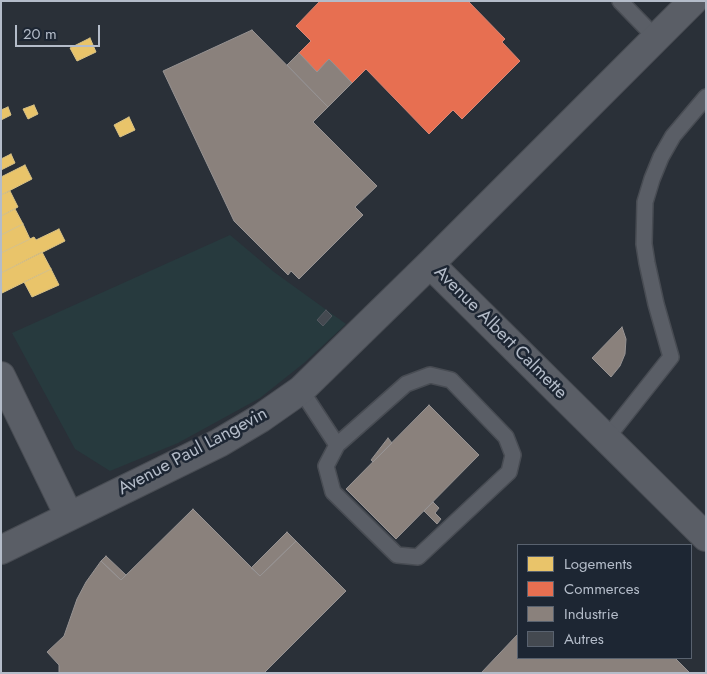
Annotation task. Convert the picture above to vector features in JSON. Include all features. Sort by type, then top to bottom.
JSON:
[{"type":"street","name":"Avenue Albert Calmette","points":[[693,1],[430,264],[706,537]]},
{"type":"street","name":"Avenue Paul Langevin","points":[[1,550],[218,443],[261,418],[301,390],[430,264]]},
{"type":"street","points":[[1,376],[69,516]]},
{"type":"lane","points":[[620,1],[656,38]]},
{"type":"lane","points":[[606,439],[671,357],[647,263],[644,244],[645,202],[661,157],[673,136],[706,97]]},
{"type":"lane","points":[[430,375],[451,380],[506,437],[513,456],[509,472],[418,557],[397,555],[333,492],[326,466],[337,445],[406,384],[430,375]]},
{"type":"lane","points":[[301,390],[337,445]]},
{"type":"green space","points":[[230,235],[274,272],[346,324],[304,363],[260,398],[178,443],[110,471],[75,449],[12,333]]},
{"type":"building: Logements","points":[[90,38],[96,52],[77,61],[70,48]]},
{"type":"building: Logements","points":[[34,105],[38,114],[28,119],[23,109]]},
{"type":"building: Logements","points":[[8,107],[11,115],[1,120],[1,110]]},
{"type":"building: Logements","points":[[129,117],[135,130],[120,137],[114,125]]},
{"type":"building: Logements","points":[[11,154],[15,163],[1,170],[1,159]]},
{"type":"building: Logements","points":[[25,165],[32,179],[1,195],[1,177]]},
{"type":"building: Logements","points":[[10,191],[18,207],[1,216],[1,195]]},
{"type":"building: Logements","points":[[15,209],[23,224],[1,235],[1,216]]},
{"type":"building: Logements","points":[[23,224],[30,239],[1,253],[1,235]]},
{"type":"building: Logements","points":[[59,229],[65,241],[1,273],[1,253],[34,237],[36,240]]},
{"type":"building: Logements","points":[[42,252],[51,269],[2,293],[1,273]]},
{"type":"building: Logements","points":[[51,269],[59,285],[32,297],[24,282]]},
{"type":"building: Commerces","points":[[320,1],[468,1],[505,39],[502,42],[520,61],[462,119],[453,110],[429,134],[366,69],[352,83],[329,59],[317,72],[299,53],[311,41],[296,26]]},
{"type":"building: Industrie","points":[[252,30],[328,107],[313,122],[377,186],[355,207],[363,215],[299,279],[291,271],[288,275],[234,221],[163,71]]},
{"type":"building: Industrie","points":[[299,53],[317,72],[329,59],[352,83],[328,107],[287,65]]},
{"type":"building: Industrie","points":[[622,327],[626,339],[625,354],[620,366],[611,377],[592,358]]},
{"type":"building: Industrie","points":[[429,405],[479,455],[396,539],[346,489]]},
{"type":"building: Industrie","points":[[388,438],[392,443],[373,462],[371,460]]},
{"type":"building: Industrie","points":[[433,502],[439,508],[435,513],[441,519],[437,524],[424,511]]},
{"type":"building: Industrie","points":[[193,509],[260,576],[296,541],[346,591],[264,673],[59,673],[59,665],[47,652],[64,636],[77,599],[101,561],[121,580]]},
{"type":"building: Industrie","points":[[287,532],[296,541],[260,576],[251,568]]},
{"type":"building: Industrie","points":[[106,556],[126,575],[121,580],[101,561]]},
{"type":"building: Industrie","points":[[517,635],[517,659],[676,659],[690,673],[481,673]]},
{"type":"building: Autres","points":[[326,310],[332,316],[323,326],[317,320]]}]
